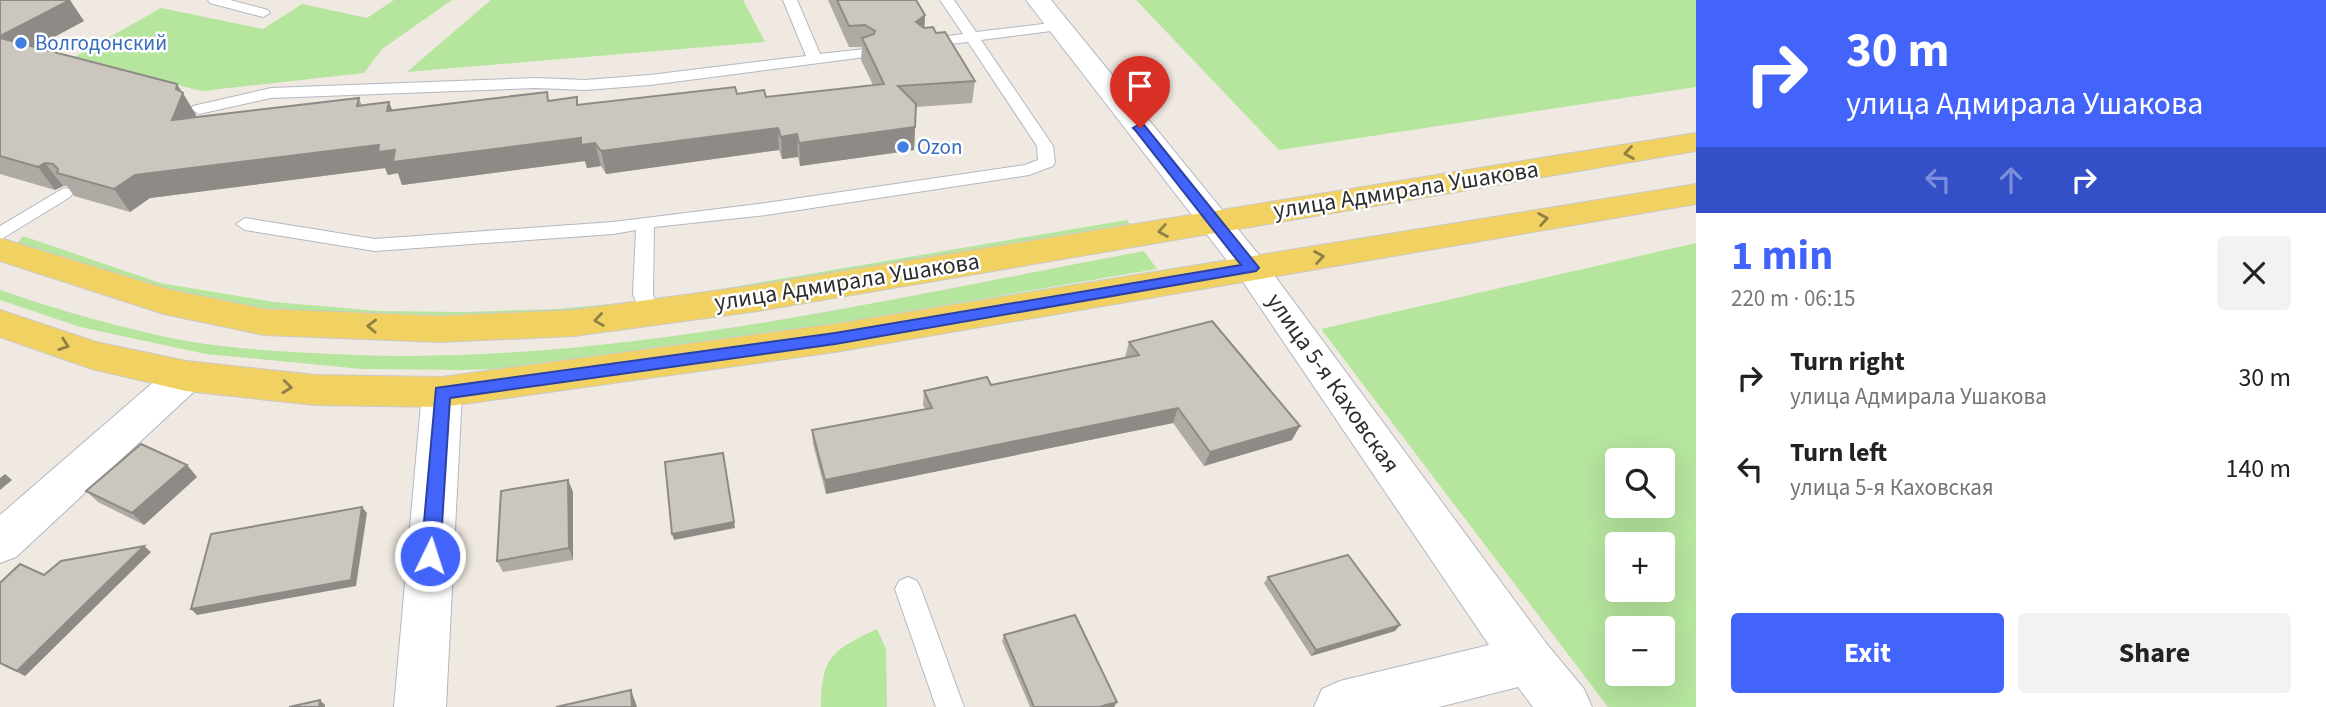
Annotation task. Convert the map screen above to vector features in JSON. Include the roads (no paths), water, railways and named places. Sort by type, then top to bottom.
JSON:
[{"type":"main road","name":"улица Адмирала Ушакова","points":[[0,249],[164,302],[264,322],[440,329],[574,323],[758,298],[1696,142]]},
{"type":"main road","name":"улица Адмирала Ушакова","points":[[0,323],[92,355],[186,376],[315,390],[442,393],[835,338],[1696,194]]},
{"type":"street","name":"улица 5-я Каховская","points":[[1038,0],[1251,268],[1528,660],[1566,707]]},
{"type":"street","points":[[0,543],[186,376]]},
{"type":"street","points":[[420,707],[442,393]]},
{"type":"street","points":[[1340,707],[1528,660]]},
{"type":"lane","points":[[215,0],[263,13]]},
{"type":"lane","points":[[790,0],[815,58]]},
{"type":"lane","points":[[245,224],[375,245],[613,228],[766,209],[1029,170],[1047,162],[1045,146],[947,0]]},
{"type":"lane","points":[[924,43],[1059,26]]},
{"type":"lane","points":[[199,109],[271,93],[536,83],[585,85],[650,80],[865,53]]},
{"type":"lane","points":[[0,233],[64,193]]},
{"type":"lane","points":[[645,222],[643,294],[649,313]]},
{"type":"lane","points":[[908,589],[950,707]]},
{"type":"place","name":"Волгодонский","points":[[21,43]]},
{"type":"place","name":"Ozon","points":[[903,147]]}]
